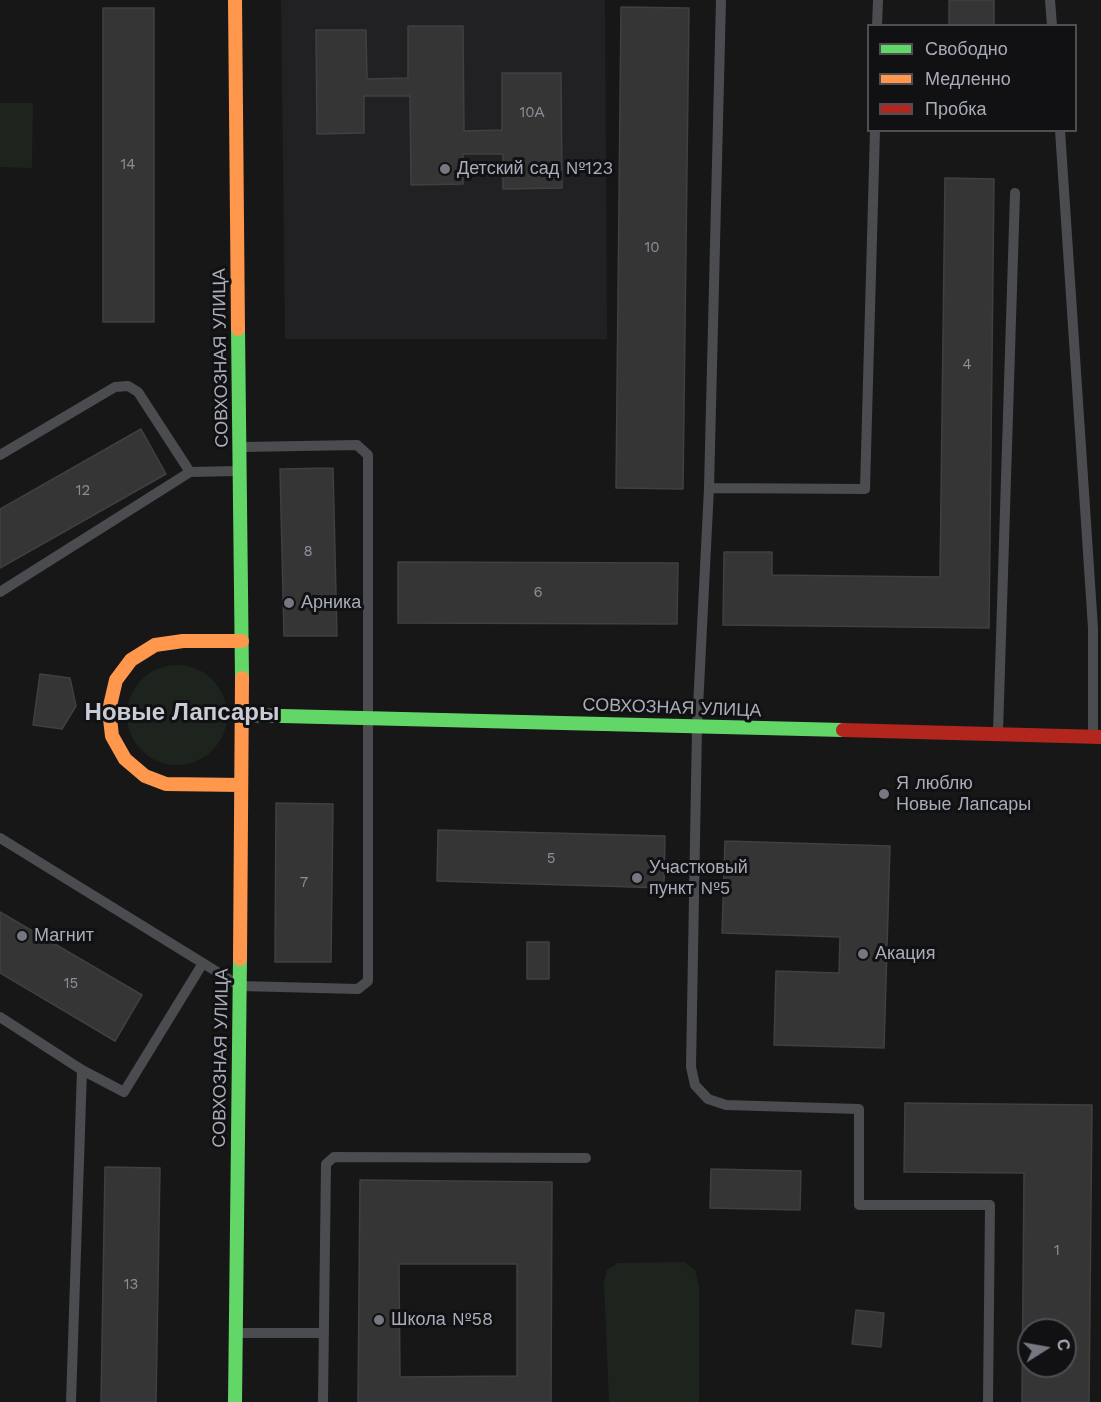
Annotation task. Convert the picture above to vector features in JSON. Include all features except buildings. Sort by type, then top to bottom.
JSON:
[{"type":"street","name":"СОВХОЗНАЯ УЛИЦА","points":[[235,0],[242,641],[235,1402]]},
{"type":"street","points":[[241,785],[166,784],[145,776],[125,759],[112,735],[109,710],[116,680],[131,660],[155,645],[183,641],[242,641]]},
{"type":"street","name":"СОВХОЗНАЯ УЛИЦА","points":[[242,715],[1097,737]]},
{"type":"lane","points":[[721,0],[709,488],[697,727],[691,1067],[695,1085],[708,1099],[726,1105],[859,1109],[859,1205],[990,1205],[988,1402]]},
{"type":"lane","points":[[877,24],[878,0]]},
{"type":"lane","points":[[1050,0],[1052,24]]},
{"type":"lane","points":[[709,488],[865,489],[874,132]]},
{"type":"lane","points":[[1060,132],[1093,628],[1097,737]]},
{"type":"lane","points":[[998,735],[1015,193]]},
{"type":"lane","points":[[0,455],[115,387],[128,386],[138,392],[190,472]]},
{"type":"lane","points":[[0,838],[240,986],[358,989],[368,981],[368,455],[357,445],[240,447]]},
{"type":"lane","points":[[0,592],[190,472],[240,471]]},
{"type":"lane","points":[[0,1017],[82,1070],[124,1092],[203,963]]},
{"type":"lane","points":[[71,1402],[82,1070]]},
{"type":"lane","points":[[323,1402],[326,1164],[334,1157],[586,1158]]},
{"type":"lane","points":[[236,1333],[324,1333]]},
{"type":"shaded area","name":"Детский сад №123","points":[[281,0],[605,0],[607,339],[285,339]]},
{"type":"shaded area","points":[[0,103],[33,103],[32,168],[0,167]]},
{"type":"shaded area","points":[[177,665],[196,669],[212,680],[223,696],[227,715],[223,734],[212,750],[196,761],[177,765],[158,761],[142,750],[131,734],[127,715],[131,696],[142,680],[158,669]]},
{"type":"shaded area","points":[[684,1262],[695,1270],[699,1285],[699,1402],[609,1402],[604,1282],[607,1270],[618,1263]]},
{"type":"traffic: fast","points":[[238,329],[242,678]]},
{"type":"traffic: fast","points":[[242,715],[843,730]]},
{"type":"traffic: fast","points":[[235,1402],[240,959]]},
{"type":"traffic: slow","points":[[235,0],[238,329]]},
{"type":"traffic: slow","points":[[241,785],[166,784],[145,776],[125,759],[112,736],[109,710],[116,680],[131,660],[155,645],[183,641],[242,641]]},
{"type":"traffic: slow","points":[[240,959],[242,678]]},
{"type":"traffic: jam","points":[[843,730],[1101,737]]},
{"type":"place","name":"Детский сад №123","points":[[445,169]]},
{"type":"place","name":"Арника","points":[[289,603]]},
{"type":"place","name":"Я люблю Новые Лапсары","points":[[884,794]]},
{"type":"place","name":"Участковый пункт №5","points":[[637,878]]},
{"type":"place","name":"Магнит","points":[[22,936]]},
{"type":"place","name":"Акация","points":[[863,954]]},
{"type":"place","name":"Школа №58","points":[[379,1320]]},
{"type":"district","name":"Новые Лапсары","points":[[182,713]]}]
